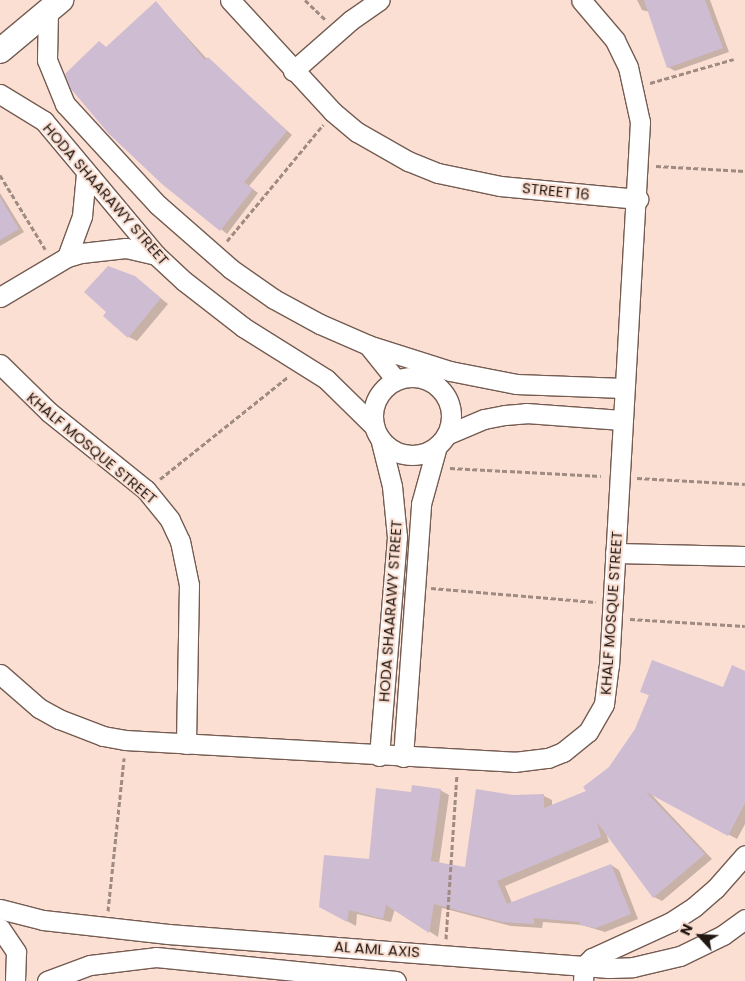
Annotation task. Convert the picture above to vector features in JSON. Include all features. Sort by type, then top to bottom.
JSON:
[{"type":"street","name":"STREET 16","points":[[230,0],[293,71],[333,112],[383,147],[438,173],[500,186],[638,199]]},
{"type":"street","points":[[293,71],[337,31],[380,0]]},
{"type":"street","points":[[581,0],[615,40],[635,87],[640,122],[638,199]]},
{"type":"street","points":[[0,51],[54,6]]},
{"type":"street","name":"HODA SHAARAWY STREET","points":[[54,6],[47,60],[65,104],[125,173],[215,255],[274,299],[320,324],[368,344],[450,371],[516,384],[624,388]]},
{"type":"street","name":"HODA SHAARAWY STREET","points":[[0,94],[44,121],[86,174],[156,255],[243,327],[304,364],[343,394],[377,432],[394,494],[397,537],[379,756]]},
{"type":"street","points":[[44,121],[65,104]]},
{"type":"street","points":[[61,261],[82,216],[86,174]]},
{"type":"street","name":"KHALF MOSQUE STREET","points":[[0,674],[39,708],[59,719],[95,733],[125,740],[458,760],[532,760],[563,752],[576,744],[588,732],[604,704],[612,610],[624,388],[638,199]]},
{"type":"street","points":[[0,297],[61,261],[111,248],[156,255]]},
{"type":"street","points":[[368,344],[396,380]]},
{"type":"street","name":"KHALF MOSQUE STREET","points":[[0,364],[49,412],[146,490],[170,520],[186,562],[189,585],[186,744]]},
{"type":"street","points":[[428,380],[450,371]]},
{"type":"street","points":[[442,441],[451,410],[439,388],[428,380],[418,377],[396,380],[377,399],[373,415],[377,432],[387,446],[407,455],[423,453],[484,419],[512,414],[622,420]]},
{"type":"street","name":"HODA SHAARAWY STREET","points":[[403,757],[421,504],[430,467],[442,441]]},
{"type":"street","points":[[615,553],[744,557]]},
{"type":"street","points":[[583,973],[601,952],[646,934],[694,907],[715,889],[745,855]]},
{"type":"street","name":"AL AML AXIS","points":[[5,913],[43,920],[106,925],[168,934],[445,954],[583,973],[633,967],[680,956],[723,935],[745,920]]},
{"type":"street","points":[[0,928],[16,952],[15,981]]},
{"type":"street","name":"AL AML AXIS","points":[[47,981],[90,965],[156,957],[345,978],[396,981]]},
{"type":"path","points":[[305,0],[337,31]]},
{"type":"path","points":[[635,87],[734,59]]},
{"type":"path","points":[[215,255],[333,112]]},
{"type":"path","points":[[639,165],[745,170]]},
{"type":"path","points":[[0,175],[61,261]]},
{"type":"path","points":[[146,490],[304,364]]},
{"type":"path","points":[[430,467],[745,484]]},
{"type":"path","points":[[416,587],[745,626]]},
{"type":"path","points":[[106,925],[125,740]]},
{"type":"path","points":[[445,954],[458,760]]},
{"type":"building","points":[[644,0],[705,0],[723,48],[667,68]]},
{"type":"building","points":[[156,1],[205,60],[208,57],[287,131],[244,182],[253,189],[220,231],[162,184],[109,134],[71,89],[65,74],[99,41],[106,47]]},
{"type":"building","points":[[0,197],[19,229],[0,240]]},
{"type":"building","points":[[108,266],[135,276],[161,298],[128,338],[103,316],[106,312],[84,292]]},
{"type":"building","points":[[652,660],[723,687],[732,665],[745,671],[745,803],[728,836],[646,792],[705,854],[653,898],[597,822],[601,837],[497,881],[507,904],[611,864],[631,914],[596,928],[579,925],[580,922],[534,918],[534,924],[502,922],[434,904],[429,933],[386,905],[383,919],[349,910],[347,922],[319,907],[324,855],[369,859],[376,788],[411,792],[412,785],[441,789],[431,861],[465,867],[476,789],[513,795],[544,794],[544,808],[586,791],[583,787],[609,767],[635,729],[649,695],[640,692]]}]
